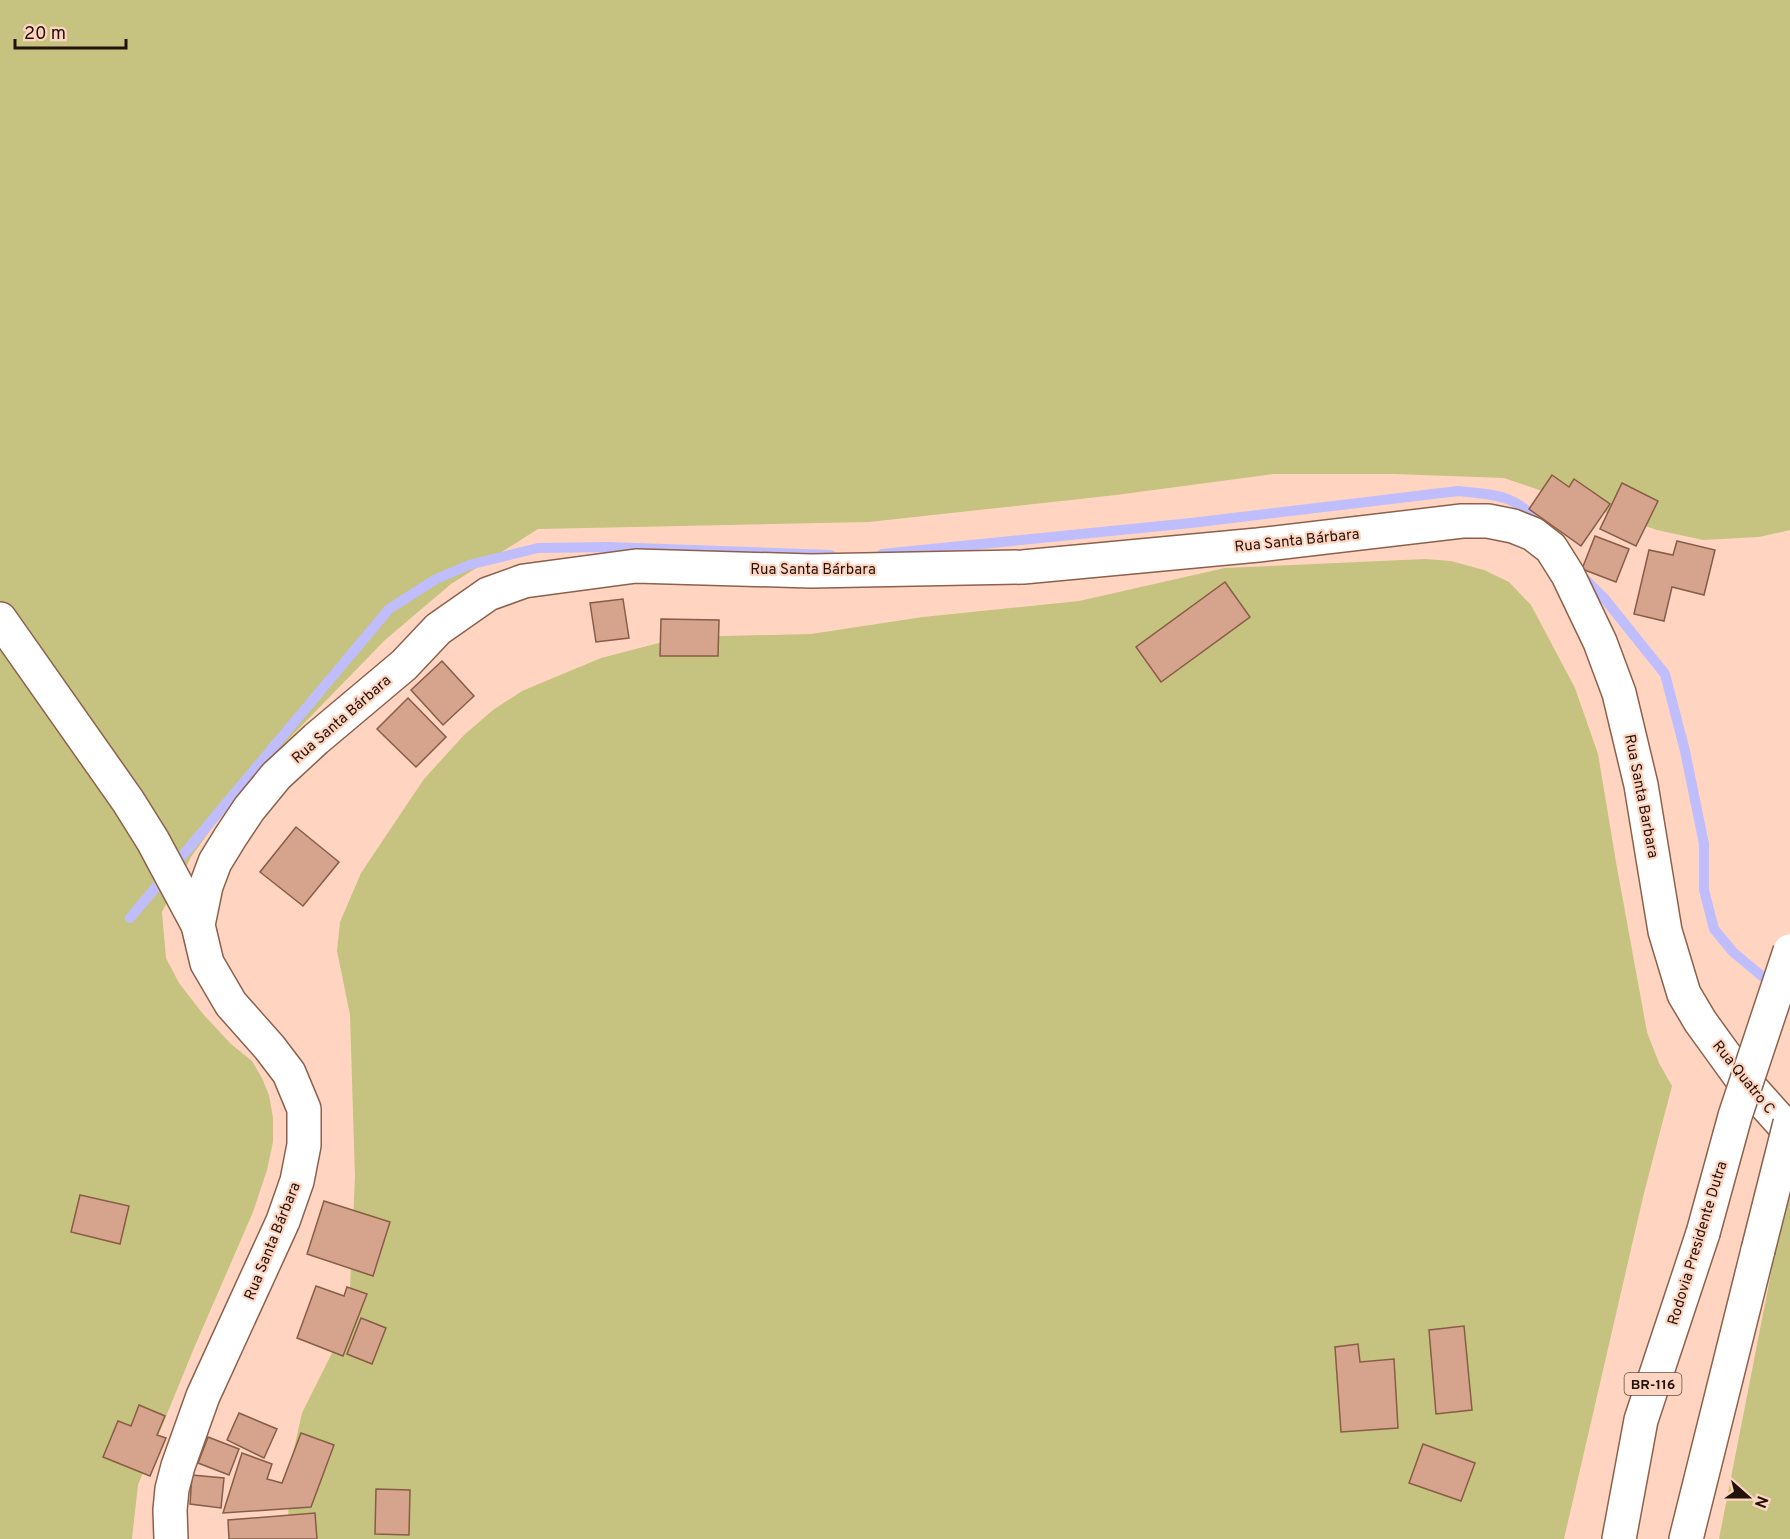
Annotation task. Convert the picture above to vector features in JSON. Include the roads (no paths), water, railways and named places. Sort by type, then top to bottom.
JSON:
[{"type":"main road","name":"Rua Santa Bárbara","points":[[198,925],[206,886],[215,862],[249,809],[276,777],[404,665],[438,629],[488,594],[524,581],[636,566],[811,571],[1023,567],[1258,544],[1435,523],[1488,521],[1514,526],[1533,534],[1551,548],[1568,575]]},
{"type":"main road","name":"Rua Santa Barbara","points":[[1568,575],[1600,642],[1619,693],[1641,785],[1665,931],[1684,994],[1700,1021]]},
{"type":"main road","name":"Rua Santa Bárbara","points":[[0,620],[128,801],[153,841],[198,925],[207,963],[217,982],[231,1004],[289,1073],[304,1109],[304,1145],[297,1181],[284,1221],[203,1396],[178,1466],[172,1488],[171,1539]]},
{"type":"main road","name":"Rodovia Presidente Dutra","points":[[1619,1539],[1641,1420],[1703,1233],[1735,1116],[1790,951]]},
{"type":"main road","name":"Rua Quatro C","points":[[1700,1021],[1738,1075],[1790,1132]]},
{"type":"main road","points":[[1686,1539],[1790,1123]]},
{"type":"waterway","points":[[882,554],[1191,523],[1458,491],[1494,495],[1514,502],[1532,515],[1542,526]]},
{"type":"waterway","points":[[130,918],[389,609],[436,579],[469,565],[538,548],[608,547],[831,555]]},
{"type":"waterway","points":[[1582,576],[1604,598],[1665,674],[1685,751],[1704,844],[1704,890],[1714,929],[1733,952],[1775,987]]}]
